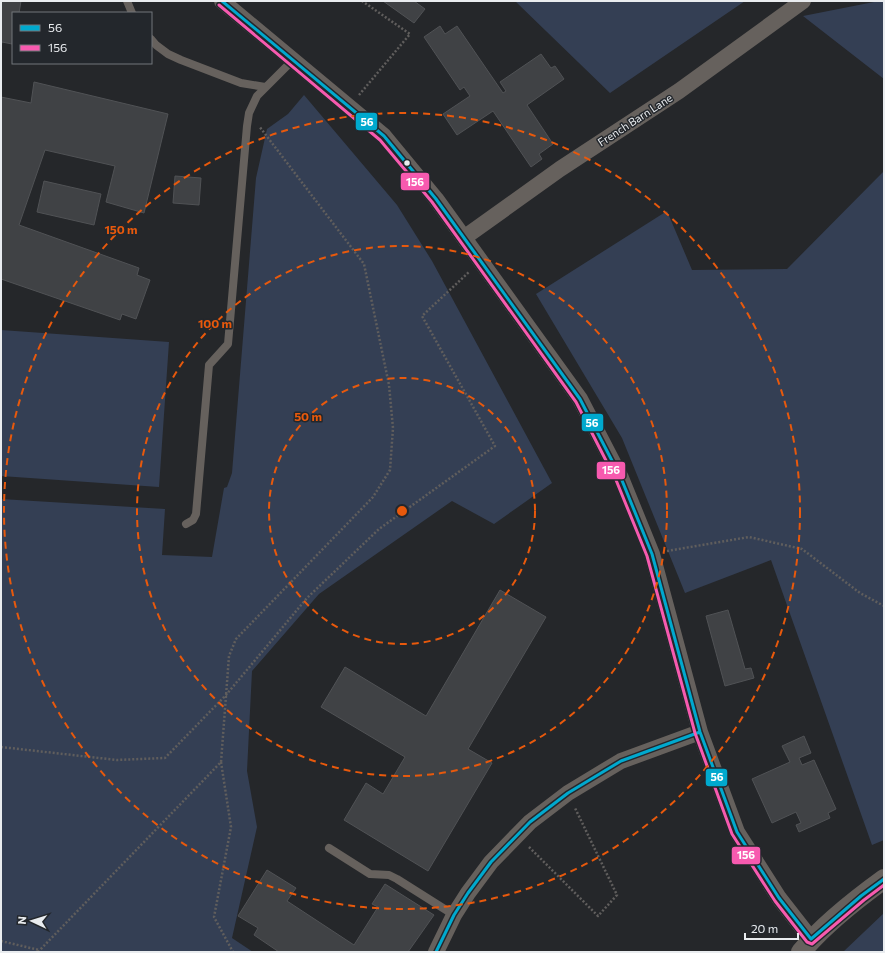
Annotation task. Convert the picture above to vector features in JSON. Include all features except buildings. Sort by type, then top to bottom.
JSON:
[{"type":"street","points":[[222,1],[384,136],[465,237],[580,399],[621,478],[652,554],[700,732],[737,832],[779,898],[806,946],[861,896],[884,879]]},
{"type":"street","name":"French Barn Lane","points":[[465,237],[560,169],[679,91],[803,1]]},
{"type":"street","points":[[436,952],[454,915],[468,893],[491,862],[530,822],[568,793],[621,761],[700,732]]},
{"type":"lane","points":[[127,1],[132,12]]},
{"type":"lane","points":[[152,40],[168,54],[181,60],[241,83],[265,87]]},
{"type":"lane","points":[[186,524],[193,520],[196,514],[209,365],[228,344],[249,113],[257,96],[293,60]]},
{"type":"lane","points":[[329,848],[370,874],[389,875],[397,879],[454,915]]},
{"type":"path","points":[[349,107],[410,34],[362,1]]},
{"type":"path","points":[[233,952],[214,917],[231,827],[221,762],[229,656],[236,639],[373,497],[390,470],[393,428],[389,385],[364,264],[249,113]]},
{"type":"path","points":[[1,747],[117,760],[165,758],[226,695],[307,598],[379,529],[495,446],[422,316],[482,261]]},
{"type":"path","points":[[652,554],[749,537],[802,549],[860,593],[884,606]]},
{"type":"path","points":[[1,941],[39,951],[221,762]]},
{"type":"path","points":[[517,835],[598,916],[617,896],[568,793]]},
{"type":"shaded area","points":[[515,1],[745,1],[610,93]]},
{"type":"shaded area","points":[[884,1],[884,79],[803,16]]},
{"type":"shaded area","points":[[304,95],[397,205],[432,261],[552,483],[494,524],[452,501],[319,594],[252,671],[247,771],[257,827],[232,938],[253,952],[1,952],[1,499],[165,509],[162,555],[212,557],[224,488],[227,487],[232,473],[256,178],[267,129],[288,114]]},
{"type":"shaded area","points":[[884,171],[884,840],[872,845],[771,560],[685,593],[622,438],[536,294],[667,211],[692,270],[787,269]]},
{"type":"shaded area","points":[[1,330],[169,342],[159,487],[1,476]]},
{"type":"shaded area","points":[[884,913],[884,952],[843,952]]},
{"type":"transit line","name":"56","points":[[222,1],[384,136],[436,199],[580,399],[621,478],[652,554],[700,732],[737,832],[779,898],[811,939]]},
{"type":"transit line","name":"156","points":[[219,5],[380,140],[432,202],[576,402],[616,480],[647,556],[695,733],[732,834],[775,901],[807,942],[812,944],[884,885]]},
{"type":"transit line","name":"56","points":[[436,952],[454,915],[468,893],[491,862],[530,822],[568,793],[621,761],[700,732]]},
{"type":"transit line","name":"56","points":[[811,939],[861,896],[884,879]]}]
